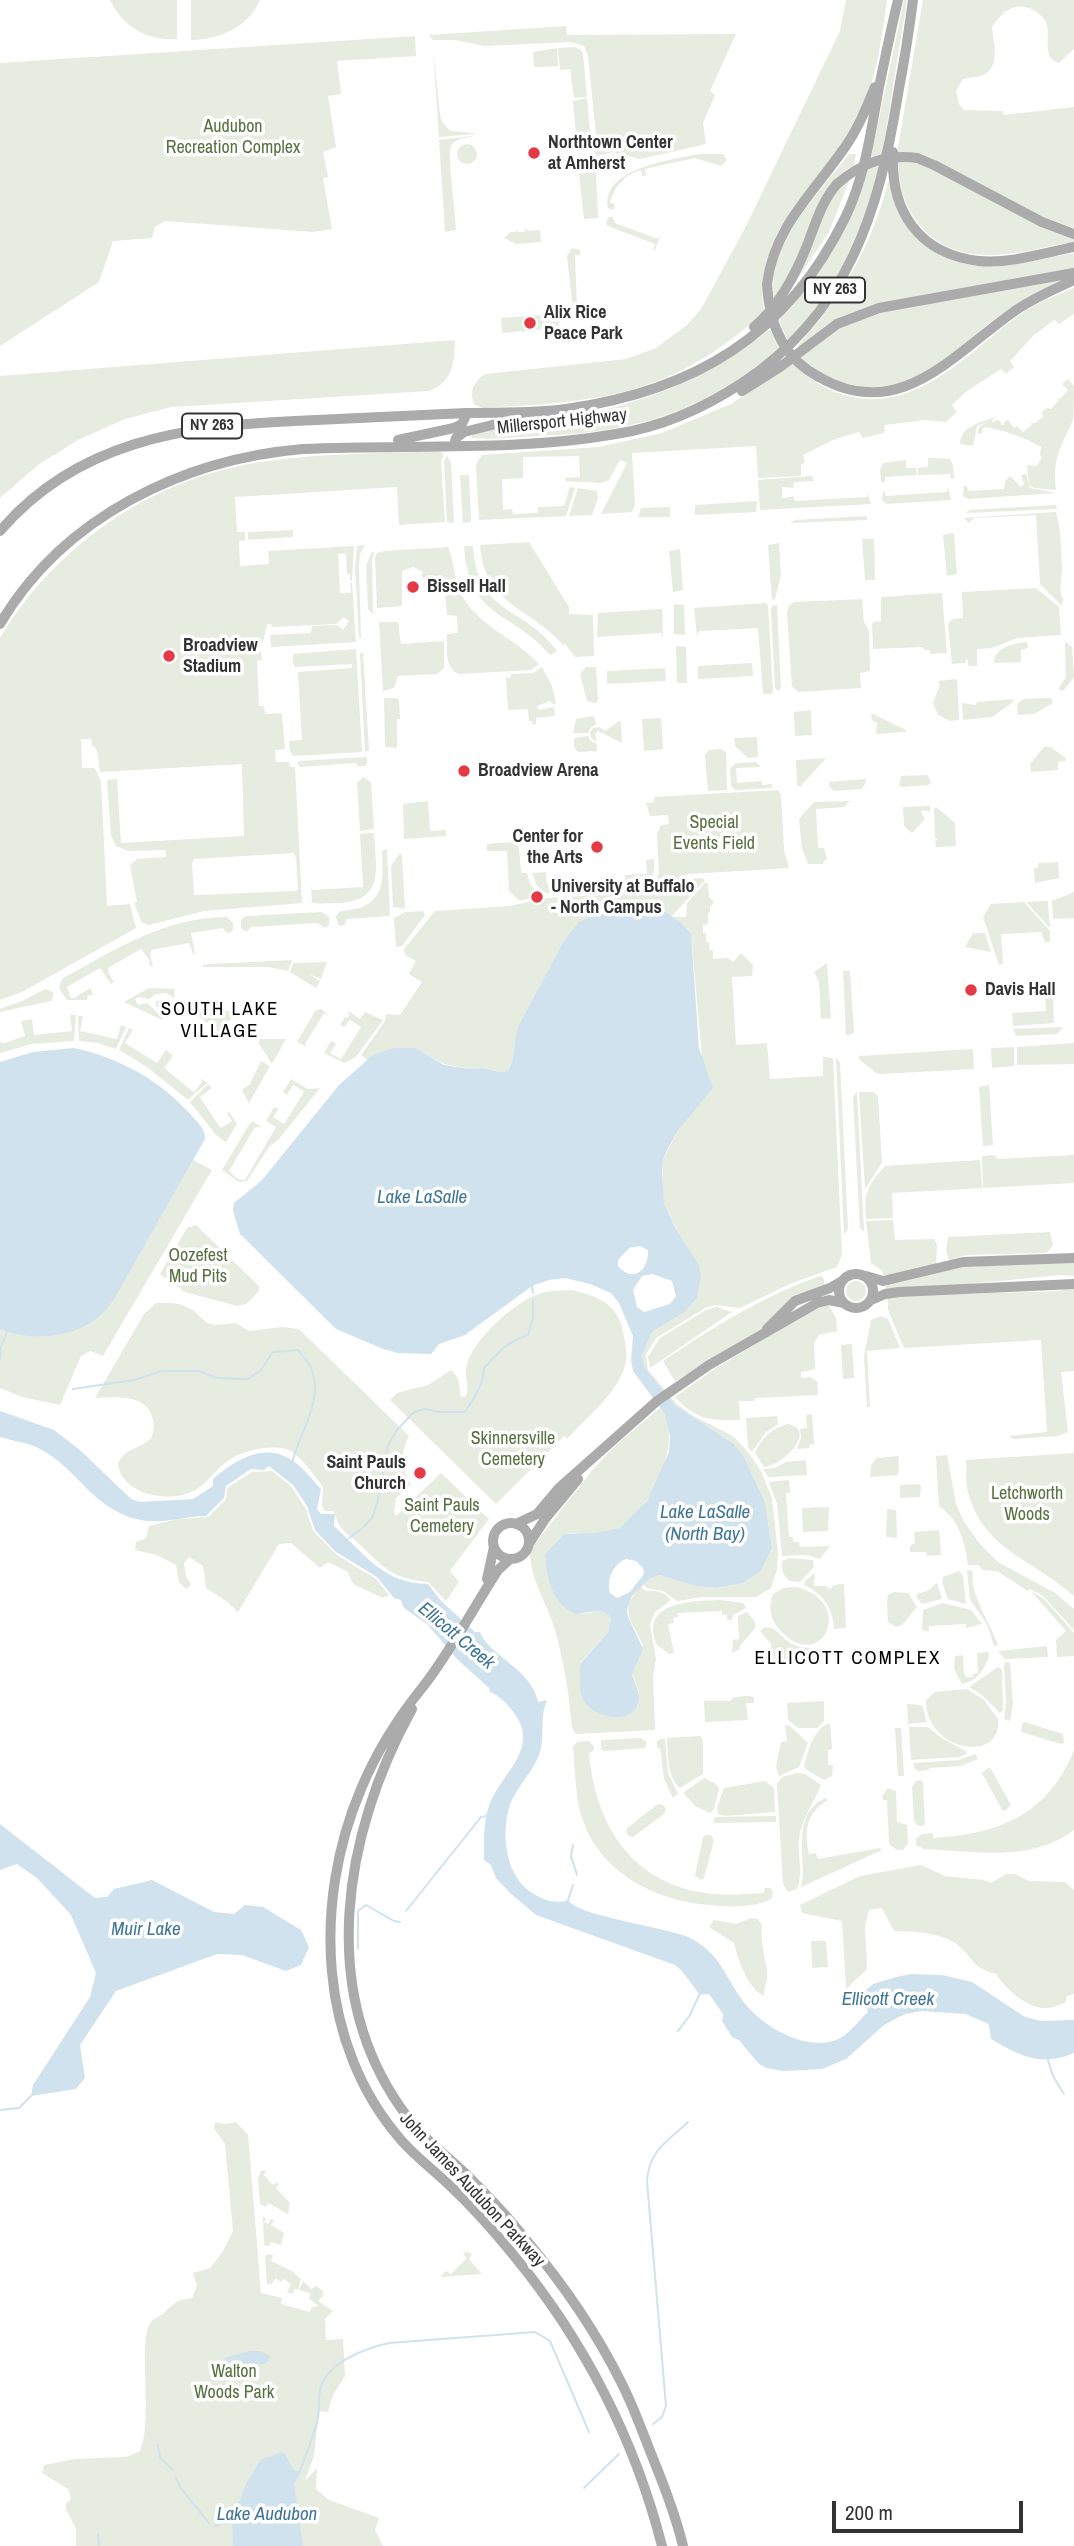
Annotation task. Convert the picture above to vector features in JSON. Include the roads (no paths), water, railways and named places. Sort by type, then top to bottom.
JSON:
[{"type":"main road","name":"Millersport Highway","points":[[0,531],[40,495],[78,469],[110,453],[166,434],[232,424],[566,409],[663,387],[698,372],[758,333],[774,318],[814,272],[831,245],[858,186],[868,148],[895,0]]},
{"type":"main road","name":"Millersport Highway","points":[[0,624],[25,589],[76,536],[124,503],[216,463],[274,452],[345,447],[515,444],[604,436],[645,428],[693,412],[739,385],[798,337],[830,297],[858,250],[875,204],[896,113],[915,0]]},
{"type":"main road","points":[[883,67],[856,131],[792,215],[769,264],[766,284],[769,313],[776,332],[800,365],[846,390],[871,394],[892,392],[915,384],[1014,311],[1074,281]]},
{"type":"main road","points":[[896,113],[892,177],[894,191],[909,222],[932,244],[949,254],[980,261],[1028,256],[1074,247]]},
{"type":"main road","points":[[724,355],[760,322],[782,296],[798,267],[825,201],[837,184],[858,168],[872,162],[898,157],[917,158],[1042,222],[1074,234]]},
{"type":"main road","points":[[693,412],[728,399],[780,367],[837,324],[879,307],[1074,273]]},
{"type":"main road","points":[[454,445],[456,438],[464,432],[514,418],[566,409]]},
{"type":"main road","points":[[345,447],[375,441],[407,440],[445,431],[462,424],[467,413]]},
{"type":"main road","points":[[516,1524],[537,1514],[559,1488],[644,1411],[680,1385],[762,1334],[795,1301],[830,1288],[852,1274],[883,1281],[963,1262],[1074,1258]]},
{"type":"main road","points":[[866,1276],[874,1289],[871,1300]]},
{"type":"main road","points":[[842,1281],[839,1292],[844,1303]]},
{"type":"main road","points":[[762,1334],[767,1334],[825,1300],[857,1308],[885,1294],[911,1291],[1074,1283]]},
{"type":"main road","points":[[530,1542],[525,1529],[511,1522],[499,1527],[493,1538],[494,1547],[500,1556],[509,1560],[522,1556],[559,1501],[596,1457]]},
{"type":"main road","name":"John James Audubon Parkway","points":[[485,1590],[494,1547]]},
{"type":"main road","name":"John James Audubon Parkway","points":[[509,1560],[498,1570],[402,1714],[373,1762],[352,1812],[334,1888],[331,1958],[337,2016],[355,2070],[395,2134],[413,2154],[446,2182],[503,2243],[554,2308],[600,2385],[634,2459],[662,2546]]},
{"type":"main road","name":"John James Audubon Parkway","points":[[421,1689],[390,1754],[366,1823],[349,1904],[348,1960],[357,2013],[373,2062],[408,2118],[519,2230],[561,2284],[621,2382],[663,2485],[682,2546]]},
{"type":"main road","points":[[446,2182],[460,2169]]},
{"type":"main road","points":[[503,2243],[519,2230]]},
{"type":"water","name":"Lake LaSalle","points":[[646,905],[652,907],[677,920],[691,934],[699,1048],[713,1088],[679,1129],[663,1160],[664,1204],[699,1266],[701,1278],[697,1298],[685,1312],[652,1332],[642,1356],[645,1368],[675,1405],[734,1444],[743,1455],[765,1502],[772,1548],[761,1571],[743,1583],[717,1588],[696,1586],[659,1575],[648,1580],[632,1596],[627,1610],[628,1617],[643,1649],[632,1674],[639,1702],[626,1716],[610,1717],[595,1711],[584,1701],[580,1667],[608,1632],[611,1618],[600,1612],[576,1614],[561,1604],[549,1580],[545,1554],[564,1534],[596,1533],[620,1528],[647,1501],[669,1452],[670,1436],[665,1414],[633,1371],[633,1336],[619,1303],[611,1293],[590,1284],[565,1278],[549,1280],[532,1286],[465,1335],[439,1344],[431,1354],[398,1353],[336,1329],[240,1234],[233,1211],[234,1203],[262,1180],[339,1085],[373,1055],[394,1048],[416,1048],[444,1065],[508,1071],[519,1025],[564,941],[579,922],[595,915],[610,911],[632,912]],"holes":[[[640,1246],[648,1250],[646,1263],[639,1272],[630,1274],[618,1266],[618,1260],[629,1248]],[[652,1274],[672,1281],[676,1296],[670,1304],[644,1312],[637,1307],[633,1290],[642,1276]],[[621,1561],[636,1561],[643,1568],[644,1574],[630,1592],[617,1598],[610,1593],[609,1583],[614,1569]]]},
{"type":"water","points":[[74,1048],[123,1064],[153,1081],[197,1121],[205,1139],[116,1296],[102,1314],[92,1322],[67,1333],[26,1336],[0,1329],[0,1062],[33,1052]]},
{"type":"water","name":"Ellicott Creek","points":[[0,1411],[54,1430],[80,1450],[131,1499],[140,1502],[193,1499],[213,1486],[213,1479],[231,1465],[251,1455],[282,1455],[301,1467],[321,1489],[317,1509],[321,1514],[335,1514],[334,1526],[366,1557],[398,1579],[428,1584],[441,1601],[475,1632],[480,1632],[492,1648],[520,1672],[534,1691],[538,1702],[547,1700],[539,1755],[512,1800],[505,1835],[506,1848],[514,1872],[520,1882],[533,1893],[552,1901],[568,1900],[587,1911],[677,1933],[699,1943],[716,1959],[739,1996],[754,2014],[775,2029],[799,2040],[824,2043],[845,2035],[868,2012],[860,2006],[860,1996],[873,1984],[911,1974],[942,1975],[972,1982],[1025,2017],[1041,2021],[1074,2020],[1074,2053],[1051,2059],[1031,2058],[991,2039],[989,2024],[965,2014],[922,2011],[905,2014],[884,2025],[846,2059],[822,2069],[784,2071],[766,2068],[758,2063],[739,2040],[732,2037],[722,2021],[723,2014],[709,1994],[700,1995],[675,1965],[536,1915],[496,1878],[491,1865],[484,1860],[486,1819],[495,1794],[521,1750],[521,1726],[506,1704],[457,1659],[427,1624],[404,1608],[401,1600],[394,1598],[377,1577],[336,1552],[315,1530],[307,1506],[293,1485],[269,1466],[264,1470],[251,1469],[226,1486],[224,1498],[206,1516],[154,1521],[128,1517],[99,1500],[51,1456],[32,1445],[0,1437]]},
{"type":"water","name":"Muir Lake","points":[[0,1824],[95,1898],[107,1897],[114,1889],[152,1880],[214,1912],[234,1914],[245,1905],[263,1907],[301,1930],[309,1947],[301,1965],[286,1971],[242,1955],[217,1954],[116,1991],[80,2045],[85,2078],[76,2089],[31,2096],[33,2085],[90,1997],[96,1973],[71,1915],[37,1878],[17,1864],[0,1870]]},
{"type":"water","points":[[249,2351],[260,2351],[270,2356],[266,2364],[257,2364],[226,2379],[221,2377],[218,2372],[225,2358]]},
{"type":"water","name":"Lake Audubon","points":[[282,2452],[295,2471],[300,2471],[294,2484],[303,2546],[233,2546],[232,2521],[246,2484],[260,2460]]},
{"type":"waterway","points":[[532,1286],[533,1293]]},
{"type":"waterway","points":[[349,1538],[372,1518],[388,1445],[397,1430],[413,1413],[424,1409],[465,1412],[480,1386],[484,1368],[508,1344],[528,1335],[533,1318],[533,1301]]},
{"type":"waterway","points":[[0,1359],[7,1332]]},
{"type":"waterway","points":[[73,1389],[134,1380],[162,1371],[199,1371],[217,1378],[248,1379],[261,1370],[273,1352],[298,1350],[311,1368],[315,1392],[292,1463]]},
{"type":"waterway","points":[[406,1911],[481,1817],[486,1816]]},
{"type":"waterway","points":[[573,1845],[571,1856],[577,1875]]},
{"type":"waterway","points":[[568,1900],[573,1885]]},
{"type":"waterway","points":[[358,1949],[358,1911],[366,1905],[400,1922]]},
{"type":"waterway","points":[[678,2031],[690,2015],[700,1993]]},
{"type":"waterway","points":[[1048,2060],[1053,2076],[1064,2094]]},
{"type":"waterway","points":[[0,2110],[19,2108],[31,2096]]},
{"type":"waterway","points":[[653,2424],[662,2417],[666,2406],[648,2170],[655,2154],[688,2122]]},
{"type":"waterway","points":[[300,2471],[319,2415],[319,2394],[329,2372],[347,2358],[389,2343],[535,2332],[550,2341],[589,2432]]},
{"type":"waterway","points":[[158,2445],[160,2458],[173,2470]]},
{"type":"waterway","points":[[584,2488],[619,2454]]},
{"type":"waterway","points":[[176,2478],[209,2523]]},
{"type":"waterway","points":[[215,2526],[232,2521]]},
{"type":"waterway","points":[[98,2534],[99,2546]]},
{"type":"place","name":"Northtown Center at Amherst","points":[[534,153]]},
{"type":"place","name":"Alix Rice Peace Park","points":[[530,323]]},
{"type":"place","name":"Bissell Hall","points":[[413,587]]},
{"type":"place","name":"Broadview Stadium","points":[[169,656]]},
{"type":"place","name":"Broadview Arena","points":[[464,771]]},
{"type":"place","name":"Center for the Arts","points":[[597,847]]},
{"type":"place","name":"University at Buffalo - North Campus","points":[[537,897]]},
{"type":"place","name":"Davis Hall","points":[[971,990]]},
{"type":"place","name":"Saint Pauls Church","points":[[420,1473]]},
{"type":"district","name":"SOUTH LAKE VILLAGE","points":[[220,1021]]},
{"type":"district","name":"ELLICOTT COMPLEX","points":[[848,1659]]},
{"type":"park label","name":"Audubon Recreation Complex","points":[[233,137]]},
{"type":"park label","name":"Special Events Field","points":[[714,833]]},
{"type":"park label","name":"Oozefest Mud Pits","points":[[198,1266]]},
{"type":"park label","name":"Skinnersville Cemetery","points":[[513,1449]]},
{"type":"park label","name":"Letchworth Woods","points":[[1027,1504]]},
{"type":"park label","name":"Saint Pauls Cemetery","points":[[442,1516]]},
{"type":"park label","name":"Walton Woods Park","points":[[234,2382]]},
{"type":"water label","name":"Lake LaSalle (North Bay)","points":[[705,1524]]}]
